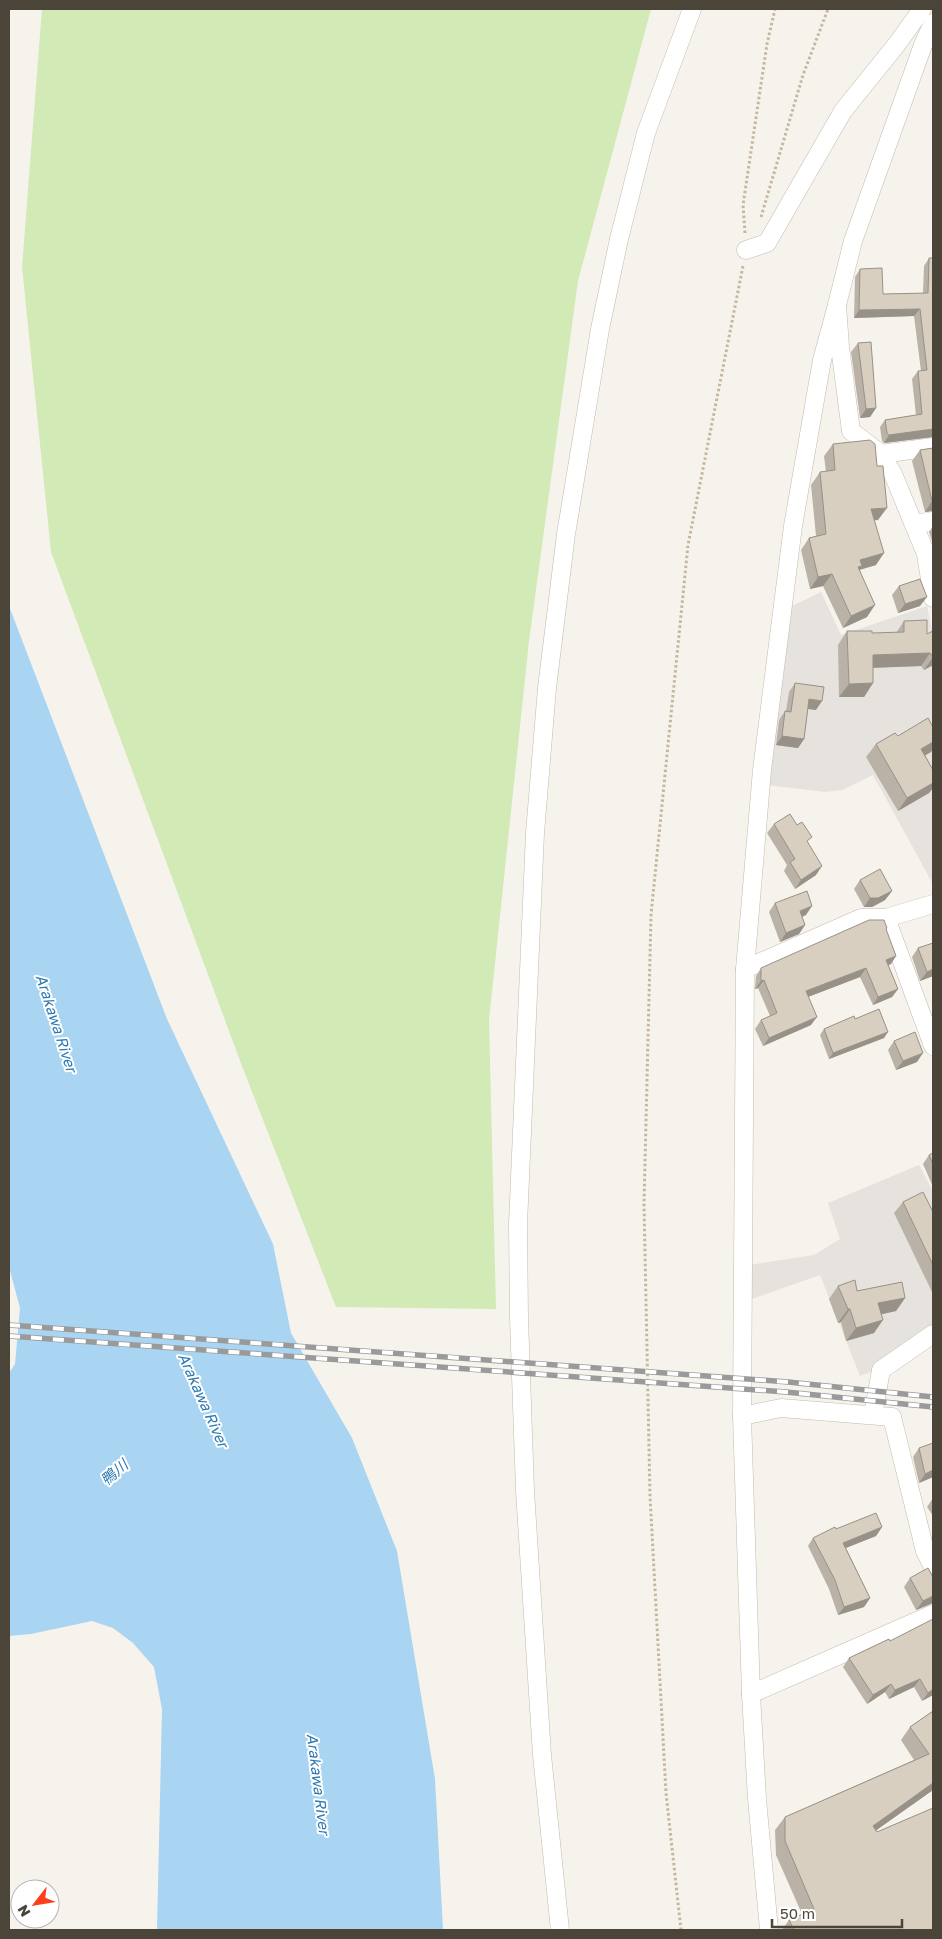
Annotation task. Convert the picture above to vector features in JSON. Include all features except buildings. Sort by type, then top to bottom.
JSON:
[{"type":"street","points":[[560,1930],[542,1745],[524,1492],[519,1318],[518,1224],[535,833],[547,688],[566,534],[600,329],[619,239],[646,133],[692,9]]},
{"type":"street","points":[[746,250],[767,243],[843,111],[898,44],[922,9]]},
{"type":"street","points":[[769,1930],[757,1799],[751,1694],[742,1416],[745,969],[762,770],[793,526],[822,360],[853,241],[923,45],[933,23]]},
{"type":"street","points":[[837,305],[851,431],[881,454],[893,474],[926,554],[933,598]]},
{"type":"street","points":[[881,454],[933,447]]},
{"type":"street","points":[[914,524],[933,521]]},
{"type":"street","points":[[745,969],[861,918],[886,918],[933,904]]},
{"type":"street","points":[[886,918],[933,1046]]},
{"type":"street","points":[[873,1415],[881,1370],[933,1334]]},
{"type":"street","points":[[742,1416],[781,1408],[892,1417],[924,1551],[933,1567]]},
{"type":"street","points":[[751,1694],[933,1614]]},
{"type":"path","points":[[681,1930],[666,1793],[650,1496],[644,1204],[652,915],[688,545],[746,250],[743,205],[774,9]]},
{"type":"path","points":[[760,218],[803,75],[828,9]]},
{"type":"shaded area","points":[[821,592],[841,635],[927,606],[933,637],[933,884],[873,775],[842,790],[825,792],[766,785],[790,607]]},
{"type":"shaded area","points":[[919,1165],[933,1191],[933,1328],[871,1372],[860,1376],[820,1275],[749,1300],[749,1265],[814,1255],[840,1239],[828,1203]]},
{"type":"green space","points":[[42,9],[651,9],[578,281],[529,641],[489,1020],[496,1309],[336,1307],[242,1066],[51,552],[22,267]]},
{"type":"water","points":[[9,606],[167,1019],[273,1244],[291,1333],[352,1438],[397,1551],[435,1779],[443,1930],[157,1930],[162,1709],[154,1667],[133,1643],[113,1628],[92,1621],[31,1634],[9,1636],[9,1373],[15,1364],[20,1308],[9,1267]]},
{"type":"railway","points":[[9,1325],[788,1382],[933,1397]]},
{"type":"railway","points":[[9,1336],[786,1392],[933,1407]]},
{"type":"water label","name":"Arakawa River","points":[[57,1023]]},
{"type":"water label","name":"Arakawa River","points":[[204,1400]]},
{"type":"water label","name":"鴨川","points":[[114,1472]]},
{"type":"water label","name":"Arakawa River","points":[[319,1784]]}]
